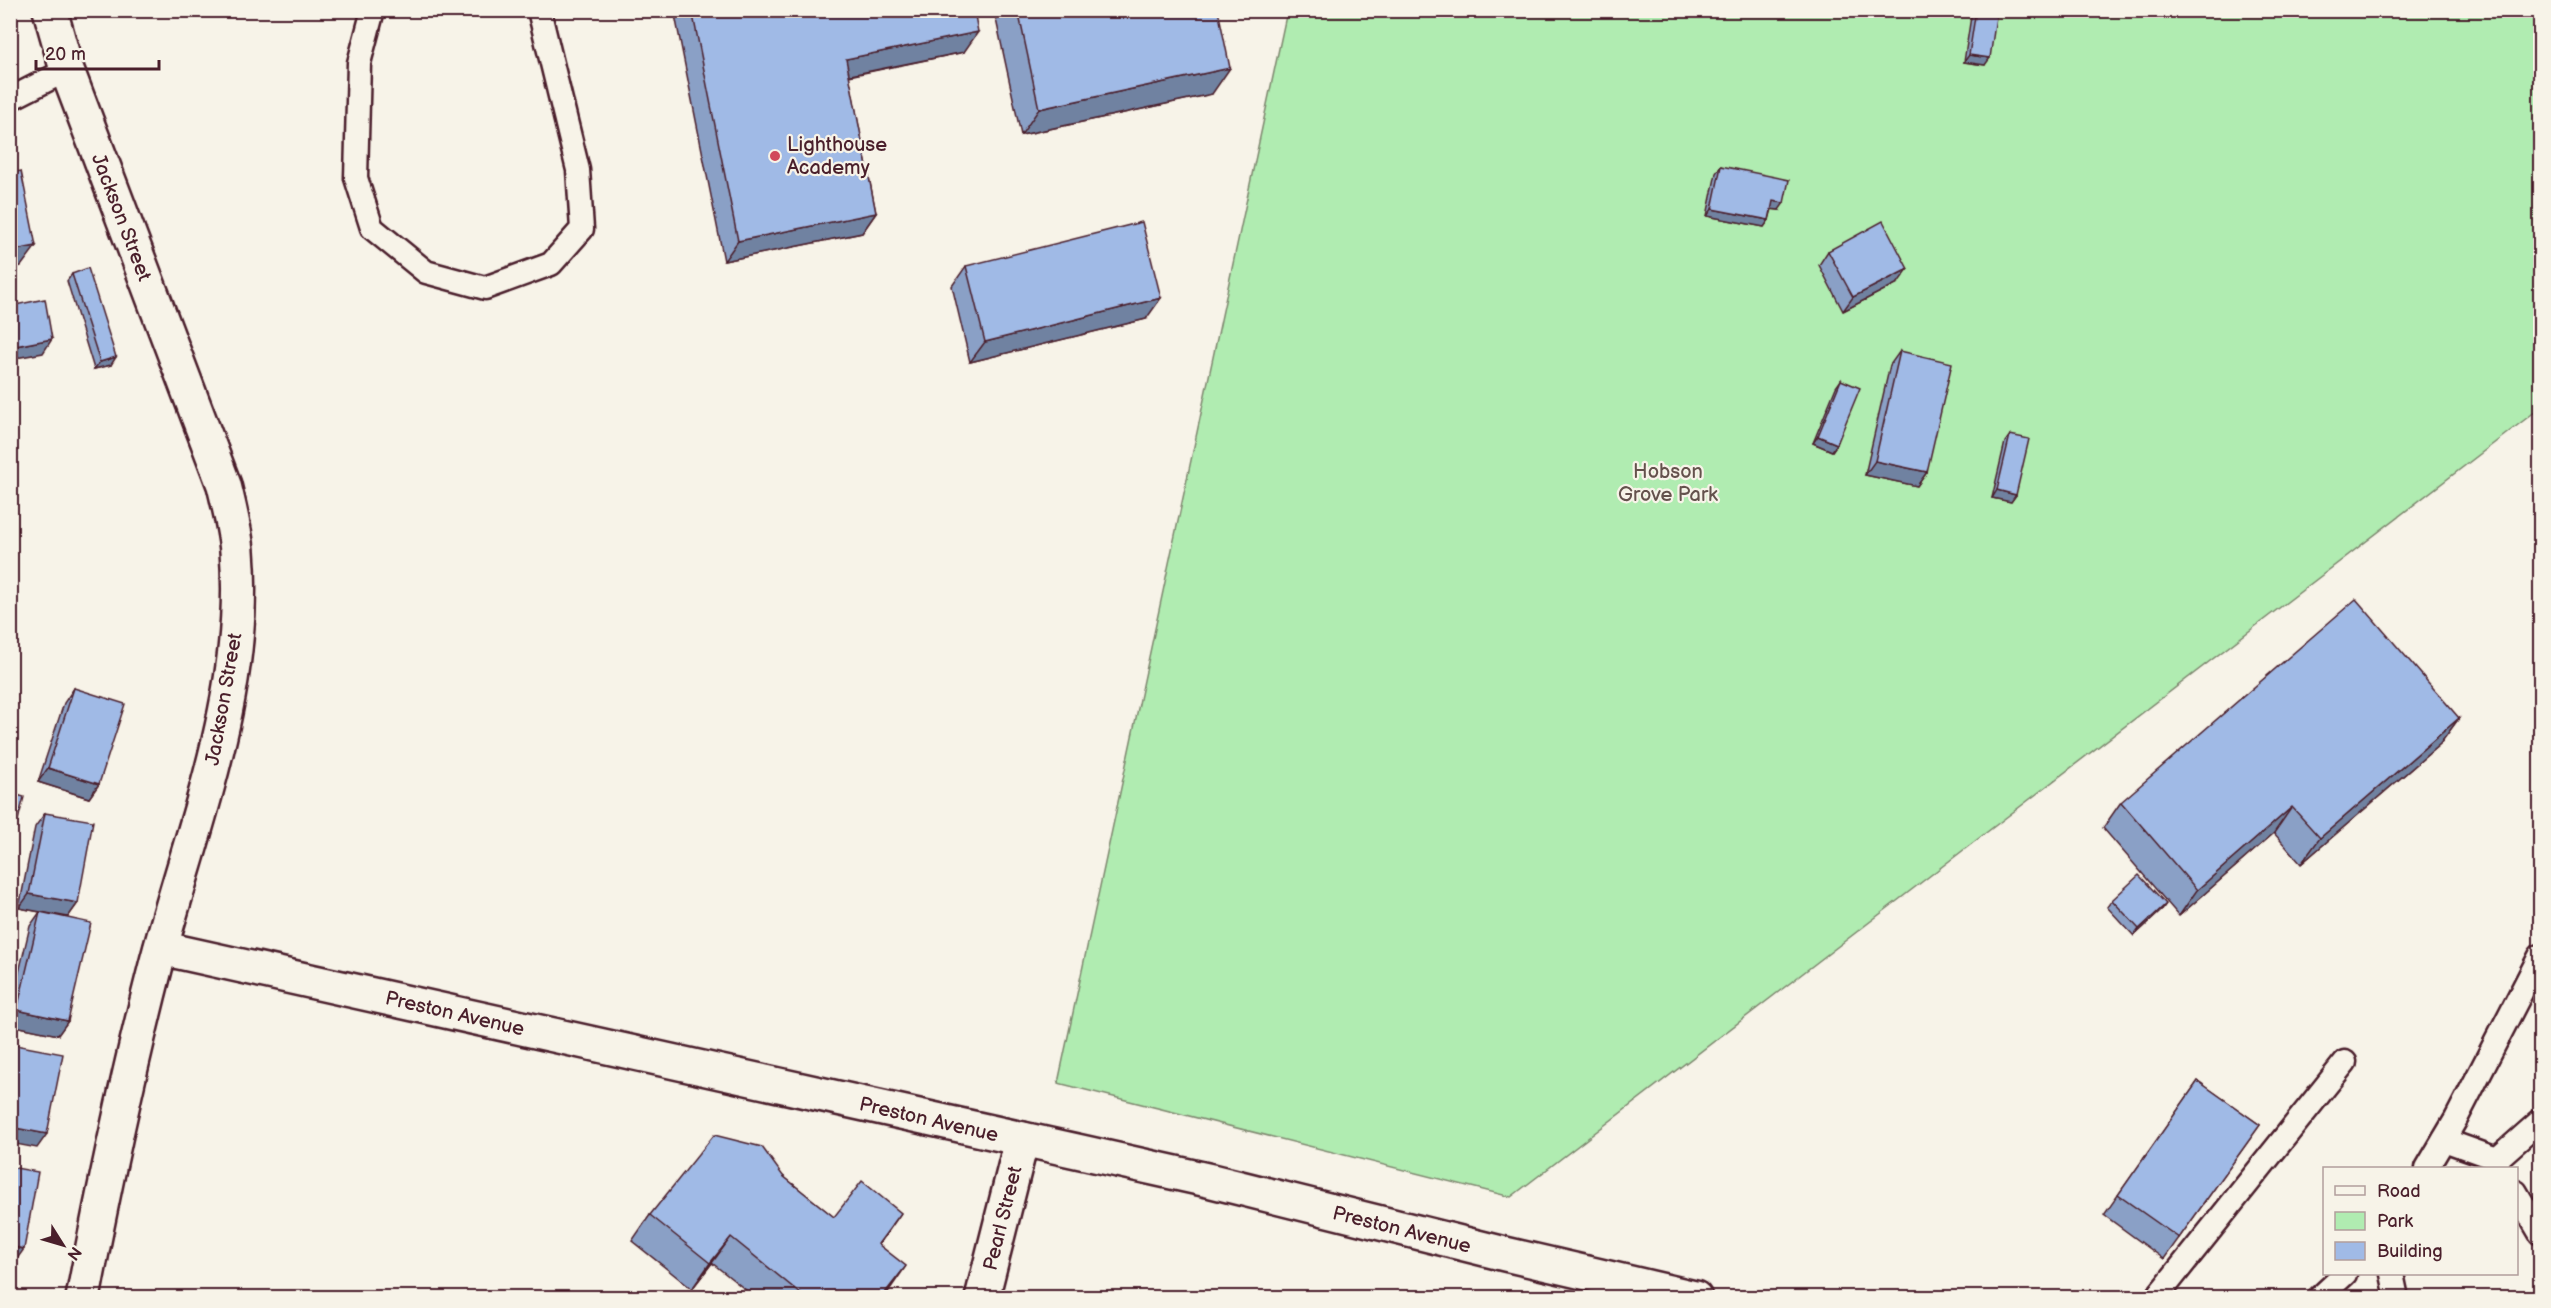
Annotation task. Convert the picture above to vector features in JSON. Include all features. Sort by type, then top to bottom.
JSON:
[{"type":"street","name":"Jackson Street","points":[[50,10],[67,70],[224,484],[237,550],[237,618],[229,688],[211,768],[161,948],[124,1098],[83,1298]]},
{"type":"street","name":"Preston Avenue","points":[[161,948],[1212,1181],[1472,1246],[1695,1298]]},
{"type":"street","name":"Pearl Street","points":[[982,1298],[1022,1139]]},
{"type":"lane","points":[[373,10],[359,63],[356,178],[372,228],[426,272],[485,288],[550,264],[582,229],[578,170],[539,10]]},
{"type":"lane","points":[[10,99],[67,70]]},
{"type":"lane","points":[[2428,1167],[2541,956]]},
{"type":"lane","points":[[2156,1298],[2345,1062]]},
{"type":"lane","points":[[2444,1140],[2500,1164],[2541,1121]]},
{"type":"lane","points":[[2518,1194],[2541,1233]]},
{"type":"lane","points":[[2319,1298],[2344,1275]]},
{"type":"lane","points":[[2392,1275],[2397,1298]]},
{"type":"green space","name":"Hobson Grove Park","points":[[1287,11],[2540,11],[2540,408],[1511,1197],[1058,1083]]},
{"type":"building","name":"Lighthouse Academy","points":[[692,10],[974,10],[978,32],[846,59],[876,213],[738,241]]},
{"type":"building","points":[[1018,10],[1218,10],[1230,68],[1039,109]]},
{"type":"building","points":[[1976,10],[1997,10],[1990,58],[1969,55]]},
{"type":"building","points":[[1721,166],[1789,180],[1784,203],[1773,201],[1769,220],[1712,209]]},
{"type":"building","points":[[21,171],[36,246],[10,251],[10,173]]},
{"type":"building","points":[[1883,221],[1908,269],[1853,297],[1828,251]]},
{"type":"building","points":[[1142,222],[1161,298],[985,342],[966,266]]},
{"type":"building","points":[[88,268],[116,357],[100,362],[72,274]]},
{"type":"building","points":[[45,299],[52,339],[10,347],[10,306]]},
{"type":"building","points":[[1900,351],[1952,363],[1927,472],[1875,461]]},
{"type":"building","points":[[1841,380],[1860,388],[1837,444],[1818,436]]},
{"type":"building","points":[[2010,435],[2029,439],[2016,495],[1997,490]]},
{"type":"building","points":[[2356,599],[2459,718],[2320,838],[2292,807],[2197,890],[2121,802]]},
{"type":"building","points":[[74,688],[125,704],[99,784],[48,768]]},
{"type":"building","points":[[10,793],[24,797],[13,839],[10,838]]},
{"type":"building","points":[[45,813],[93,821],[78,903],[29,894]]},
{"type":"building","points":[[2139,875],[2166,904],[2139,929],[2112,900]]},
{"type":"building","points":[[40,912],[91,923],[68,1021],[17,1010]]},
{"type":"building","points":[[10,1044],[63,1054],[47,1134],[10,1127]]},
{"type":"building","points":[[2198,1081],[2260,1125],[2179,1238],[2118,1195]]},
{"type":"building","points":[[714,1135],[762,1147],[783,1176],[834,1217],[862,1181],[901,1213],[878,1244],[906,1266],[881,1298],[806,1298],[731,1237],[710,1263],[650,1215]]},
{"type":"building","points":[[10,1167],[38,1172],[24,1249],[10,1246]]},
{"type":"place","name":"Lighthouse Academy","points":[[775,156]]}]
